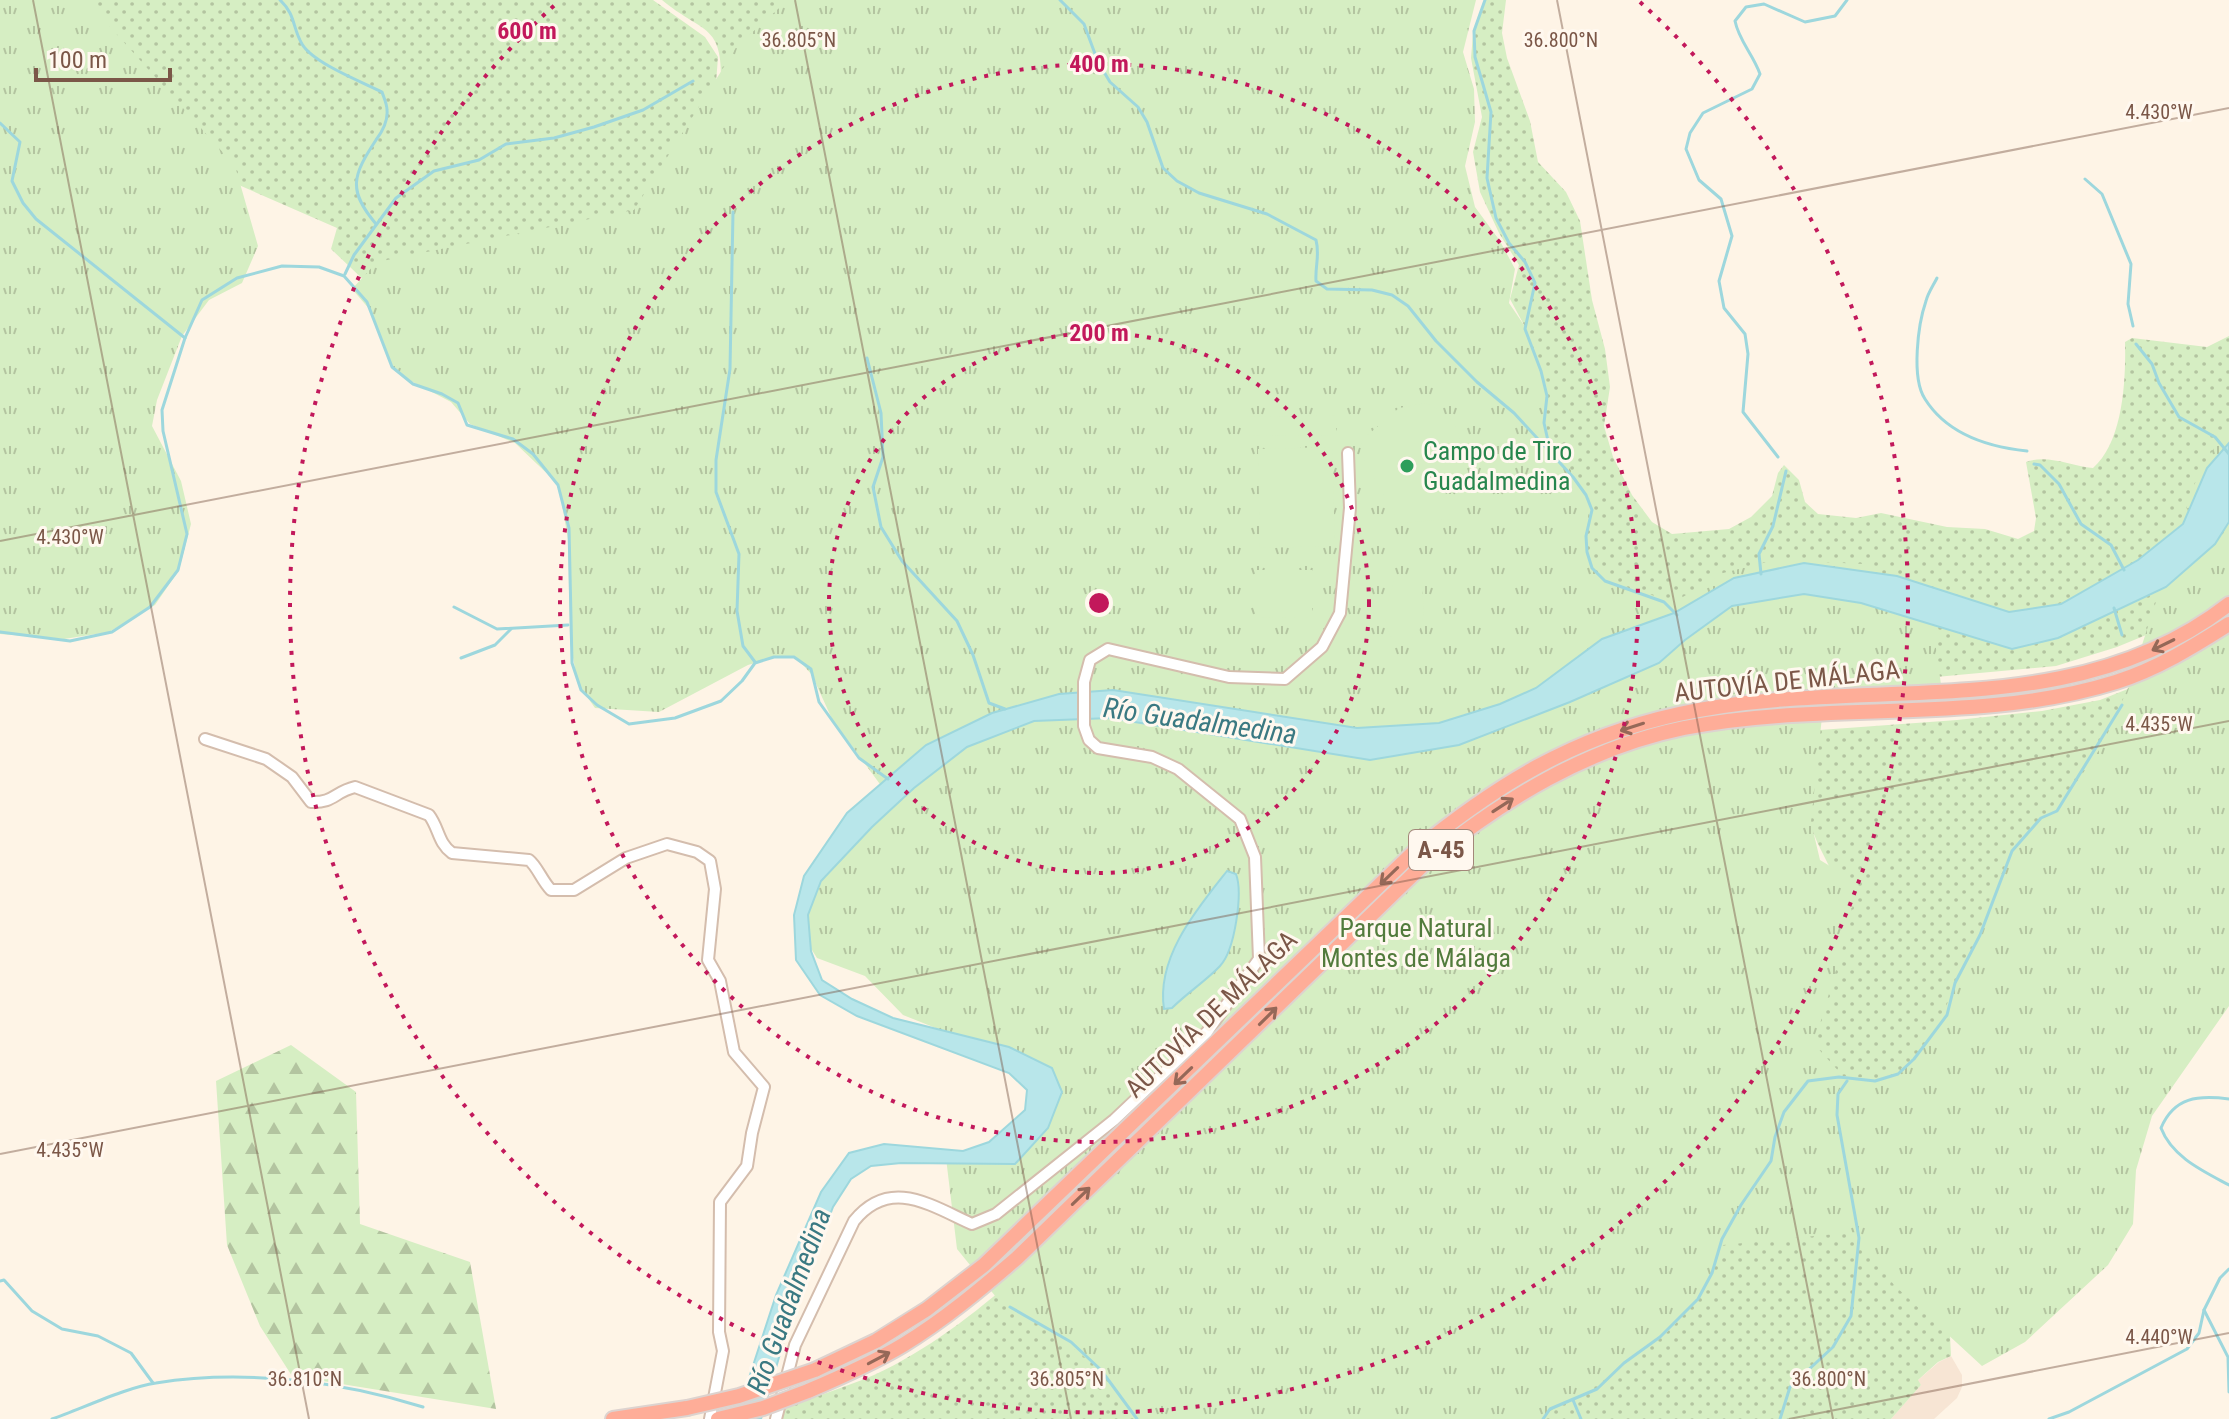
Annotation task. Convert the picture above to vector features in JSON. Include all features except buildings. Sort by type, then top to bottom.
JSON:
[{"type":"highway","name":"AUTOVÍA DE MÁLAGA","points":[[613,1419],[687,1408],[739,1396],[815,1370],[876,1341],[927,1309],[984,1265],[1414,852],[1463,812],[1545,761],[1637,725],[1721,706],[2003,687],[2071,678],[2113,667],[2147,653],[2179,637],[2229,604]]},
{"type":"highway","name":"AUTOVÍA DE MÁLAGA","points":[[718,1419],[763,1408],[855,1371],[905,1344],[976,1293],[1017,1258],[1428,860],[1474,823],[1552,775],[1600,753],[1683,728],[1724,722],[2008,703],[2075,694],[2155,667],[2229,624]]},
{"type":"street","points":[[776,1419],[795,1345],[854,1221],[863,1210],[880,1199],[912,1197],[972,1224],[996,1214],[1114,1120],[1207,1032],[1259,959],[1255,857],[1240,819],[1178,769],[1152,757],[1098,748],[1089,740],[1084,726],[1084,682],[1090,660],[1108,649],[1229,677],[1285,679],[1322,647],[1340,613],[1350,508],[1348,453]]},
{"type":"street","points":[[205,739],[266,759],[292,777],[311,802],[325,802],[343,790],[355,787],[429,815],[436,823],[443,847],[452,853],[529,860],[551,890],[574,890],[626,858],[667,844],[697,852],[710,861],[715,889],[708,960],[720,981],[734,1052],[764,1087],[747,1166],[720,1202],[719,1332],[723,1351],[710,1419]]},
{"type":"shaded area","points":[[1951,1356],[1962,1375],[1962,1387],[1957,1398],[1934,1419],[1891,1419],[1921,1385],[1917,1381]]},
{"type":"green space","points":[[0,0],[86,0],[235,166],[258,246],[242,283],[209,300],[182,336],[157,400],[152,426],[181,481],[191,524],[179,570],[155,605],[109,632],[64,639],[0,634]]},
{"type":"green space","points":[[63,0],[653,0],[705,37],[718,57],[716,83],[721,86],[719,50],[714,40],[708,32],[662,0],[1148,0],[822,675],[642,544],[331,249],[337,228],[232,182],[140,88]]},
{"type":"green space","name":"Parque Natural Montes de Málaga","points":[[788,0],[1476,0],[1463,52],[1474,89],[1475,122],[1465,166],[1475,207],[1500,241],[1515,269],[1509,303],[1526,328],[1542,371],[1549,452],[1570,469],[1590,499],[1585,545],[1594,572],[1635,591],[1676,601],[1723,573],[1775,560],[1865,564],[1904,592],[1934,634],[1943,699],[1823,707],[1811,822],[1820,860],[1856,882],[1850,923],[1814,1044],[1843,1076],[1887,1079],[1915,1058],[1943,1015],[1954,985],[1976,946],[1993,888],[2021,841],[2064,800],[2102,746],[2128,688],[2194,485],[2216,444],[2229,431],[2229,1006],[2152,1116],[2136,1170],[2133,1224],[2108,1265],[2025,1342],[1982,1366],[1894,1285],[1856,1232],[1723,1245],[1706,1285],[1672,1327],[1634,1360],[1550,1411],[1544,1419],[1134,1419],[1100,1369],[1061,1339],[996,1297],[957,1249],[946,1158],[1033,1128],[1028,1079],[981,1046],[903,1015],[865,976],[817,958],[800,931],[807,903],[838,842],[885,791],[832,719],[812,675],[796,657],[775,657],[748,665],[659,712],[595,708],[578,684],[570,642],[568,540],[559,485],[515,443],[470,424],[451,402],[411,381],[393,367],[371,311],[352,289],[377,262],[634,210],[737,46]]},
{"type":"green space","points":[[1485,0],[1506,0],[1502,33],[1507,58],[1530,121],[1538,162],[1566,192],[1580,221],[1610,387],[1604,426],[1613,457],[1632,495],[1652,522],[1672,534],[1729,529],[1751,517],[1772,496],[1778,473],[1784,465],[1799,480],[1805,502],[1818,514],[1856,518],[1881,513],[1947,527],[1985,529],[2018,539],[2034,531],[2036,518],[2026,462],[2051,460],[2093,468],[2111,443],[2121,410],[2125,342],[2132,338],[2207,347],[2229,336],[2229,443],[2183,524],[2138,560],[2061,604],[2009,613],[1972,602],[1602,639],[1551,471],[1524,325],[1510,299],[1519,265],[1499,233],[1480,192],[1473,152],[1482,117],[1471,58],[1473,34]]},
{"type":"green space","name":"Campo de Tiro Guadalmedina","points":[[1426,403],[1447,416],[1458,432],[1457,451],[1442,471],[1450,519],[1399,523],[1360,452],[1363,439],[1399,408]]},
{"type":"green space","points":[[1336,415],[1336,435],[1246,436],[1246,417]]},
{"type":"green space","points":[[1332,447],[1335,546],[1260,548],[1258,449]]},
{"type":"green space","points":[[1257,570],[1312,570],[1312,618],[1257,617]]},
{"type":"green space","points":[[1395,578],[1422,578],[1421,627],[1417,635],[1399,644],[1392,638],[1386,622]]},
{"type":"green space","points":[[2166,587],[2168,626],[2117,647],[2056,666],[1936,677],[1916,620],[2012,649]]},
{"type":"green space","points":[[2148,681],[1950,1335],[1951,1356],[1938,1362],[1918,1380],[1921,1385],[1891,1419],[1529,1419],[1783,1053],[1850,908],[1818,844],[1787,769],[1806,731],[2042,711],[2100,700]]},
{"type":"green space","points":[[291,1045],[356,1092],[360,1224],[470,1262],[496,1409],[292,1376],[260,1326],[227,1245],[216,1081]]},
{"type":"green space","points":[[1083,1216],[1210,1419],[778,1419],[782,1409],[874,1375],[932,1343],[984,1304]]},
{"type":"water","name":"Río Guadalmedina","points":[[2229,443],[2229,522],[2215,544],[2166,587],[2058,638],[2012,649],[1861,603],[1804,594],[1732,606],[1659,663],[1459,745],[1370,760],[1110,718],[1034,721],[967,747],[914,788],[821,881],[808,915],[811,951],[822,980],[852,999],[893,1018],[1009,1047],[1052,1068],[1062,1092],[1048,1128],[1015,1164],[901,1163],[871,1166],[851,1179],[833,1207],[787,1330],[761,1419],[742,1419],[748,1381],[776,1295],[821,1192],[849,1153],[884,1144],[963,1151],[989,1142],[1025,1110],[1027,1090],[1009,1073],[857,1016],[820,995],[796,960],[794,915],[804,876],[847,813],[926,745],[992,713],[1059,694],[1113,690],[1357,728],[1439,723],[1500,704],[1536,688],[1602,639],[1674,613],[1734,578],[1804,563],[1897,576],[2009,612],[2061,604],[2138,560],[2183,524],[2207,468]]},
{"type":"water","points":[[1227,871],[1236,874],[1239,894],[1230,948],[1215,971],[1172,1008],[1164,1009],[1166,971],[1181,935]]},
{"type":"waterway","points":[[280,0],[289,11],[299,38],[308,51],[339,71],[382,92],[387,108],[386,122],[362,163],[356,182],[361,201],[376,224]]},
{"type":"waterway","points":[[1060,0],[1084,24],[1098,62],[1110,82],[1138,107],[1147,122],[1163,168],[1177,181],[1199,193],[1267,214],[1316,240],[1316,281],[1327,289],[1372,290],[1392,295],[1408,306],[1436,341],[1514,413],[1586,495],[1592,510],[1586,536],[1592,568],[1605,581],[1664,602],[1677,615]]},
{"type":"waterway","points":[[1485,0],[1474,31],[1475,57],[1491,112],[1487,178],[1496,218],[1535,283],[1525,329],[1547,396],[1544,423],[1551,454]]},
{"type":"waterway","points":[[1778,457],[1743,412],[1748,354],[1745,334],[1724,308],[1719,281],[1732,236],[1721,199],[1699,180],[1686,149],[1690,133],[1703,113],[1752,89],[1760,74],[1735,21],[1746,7],[1764,4],[1805,22],[1835,16],[1847,0]]},
{"type":"waterway","points":[[345,274],[354,255],[396,198],[434,171],[479,160],[506,144],[554,138],[643,110],[693,81]]},
{"type":"waterway","points":[[0,123],[20,142],[12,181],[23,203],[36,219],[185,338]]},
{"type":"waterway","points":[[2085,179],[2102,194],[2131,264],[2128,304],[2133,326]]},
{"type":"waterway","points":[[733,212],[730,369],[716,460],[716,492],[739,554],[737,611],[743,646],[755,662]]},
{"type":"waterway","points":[[0,632],[70,641],[112,632],[150,607],[178,570],[187,534],[163,431],[162,410],[185,338],[202,300],[237,278],[282,266],[319,267],[344,276],[367,302],[392,367],[413,384],[458,403],[467,425],[513,439],[533,454],[558,485],[569,528],[572,663],[581,690],[597,705],[629,724],[675,718],[721,701],[755,663],[774,657],[794,657],[811,669],[819,702],[859,758],[888,779]]},
{"type":"waterway","points":[[1937,278],[1927,298],[1918,337],[1918,378],[1925,399],[1945,421],[1970,437],[2027,451]]},
{"type":"waterway","points":[[2136,344],[2152,364],[2179,417],[2215,437],[2229,454]]},
{"type":"waterway","points":[[867,358],[881,413],[883,457],[873,487],[881,527],[902,561],[957,621],[973,655],[989,703],[1005,709]]},
{"type":"waterway","points":[[2034,464],[2040,465],[2059,484],[2081,524],[2111,545],[2124,570]]},
{"type":"waterway","points":[[1761,574],[1759,554],[1773,526],[1786,471]]},
{"type":"waterway","points":[[454,607],[497,629],[568,625]]},
{"type":"waterway","points":[[2114,608],[2122,635]]},
{"type":"waterway","points":[[461,658],[495,645],[511,629]]},
{"type":"waterway","points":[[1543,1419],[1550,1409],[1597,1389],[1624,1363],[1660,1337],[1698,1299],[1712,1273],[1722,1239],[1771,1161],[1784,1112],[1808,1081],[1839,1077],[1875,1081],[1898,1074],[1914,1059],[1947,1015],[1955,983],[1980,935],[2012,851],[2041,818],[2057,811],[2122,705]]},
{"type":"waterway","points":[[1780,1419],[1790,1387],[1833,1347],[1851,1316],[1859,1238],[1837,1115],[1838,1094],[1847,1081]]},
{"type":"waterway","points":[[2229,1099],[2207,1097],[2188,1100],[2173,1110],[2161,1128],[2180,1155],[2229,1185]]},
{"type":"waterway","points":[[2049,1419],[2069,1412],[2187,1349],[2199,1333],[2204,1310],[2220,1278],[2229,1269]]},
{"type":"waterway","points":[[0,1281],[4,1280],[32,1311],[62,1329],[98,1336],[131,1353],[153,1383]]},
{"type":"waterway","points":[[1010,1307],[1071,1342],[1101,1370],[1137,1419]]},
{"type":"waterway","points":[[2204,1310],[2228,1357],[2229,1392]]},
{"type":"waterway","points":[[52,1419],[144,1385],[223,1377],[325,1384],[423,1407]]},
{"type":"waterway","points":[[1573,1400],[1581,1419]]},
{"type":"place","name":"Campo de Tiro Guadalmedina","points":[[1407,466]]}]
